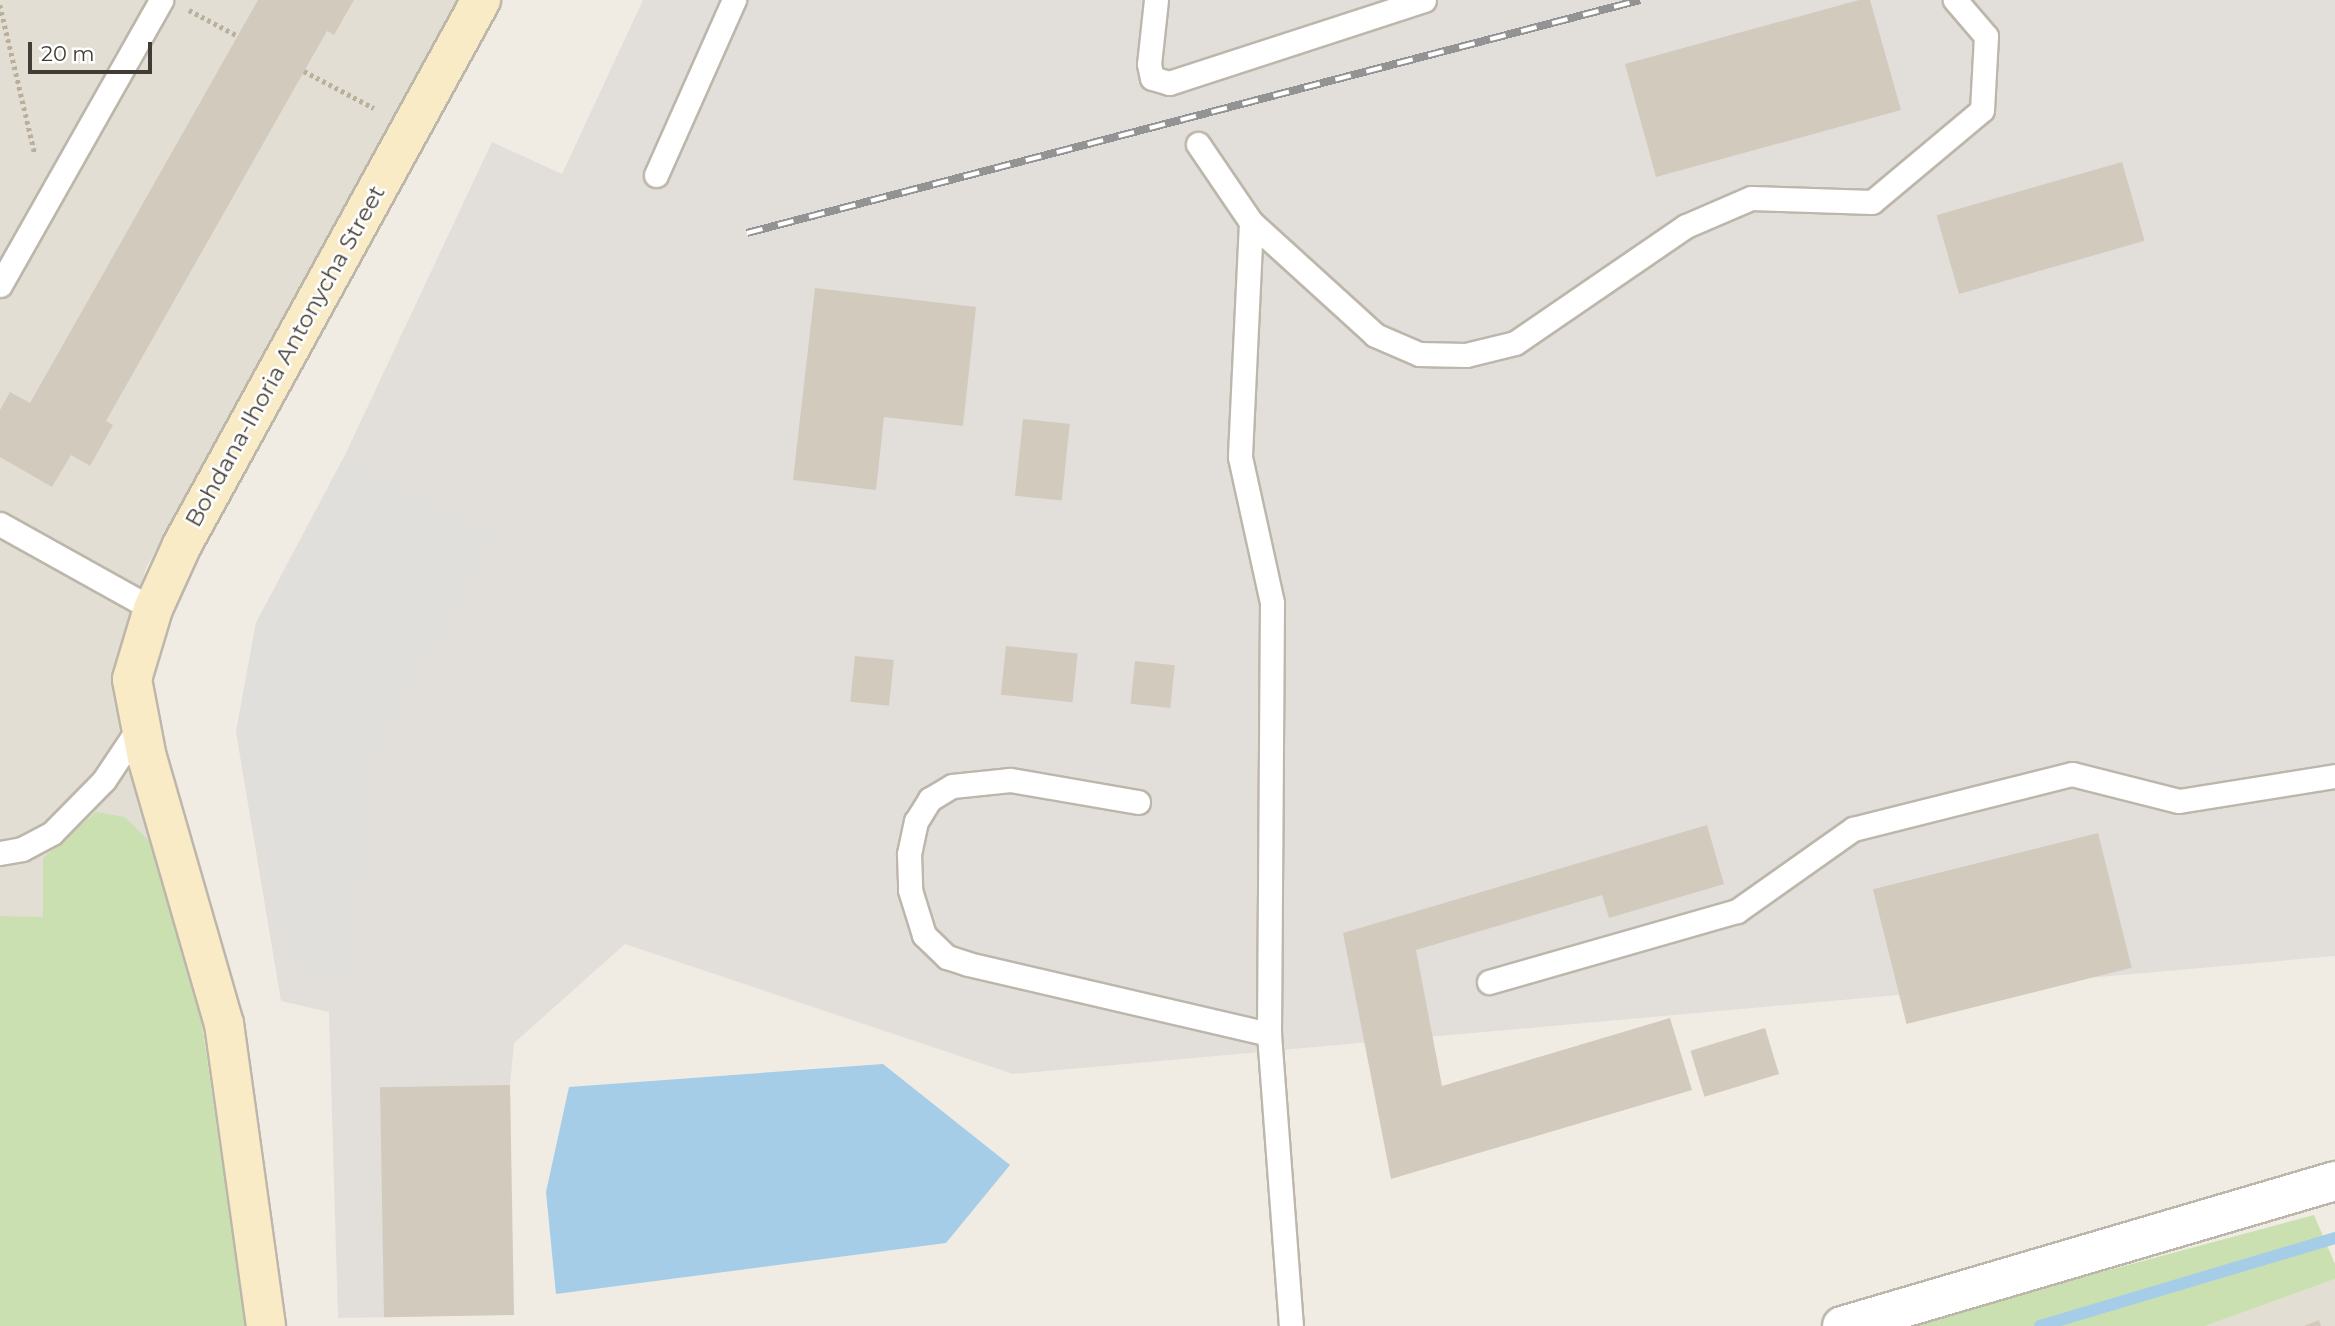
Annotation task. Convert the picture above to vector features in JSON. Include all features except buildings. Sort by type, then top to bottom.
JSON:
[{"type":"main road","name":"Bohdana-Ihoria Antonycha Street","points":[[266,1326],[224,1024],[140,726],[132,679],[153,609],[182,545],[481,0]]},
{"type":"street","points":[[1842,1326],[2335,1181]]},
{"type":"lane","points":[[656,175],[734,0]]},
{"type":"lane","points":[[1156,0],[1149,64],[1152,78],[1169,83],[1424,0]]},
{"type":"lane","points":[[1198,144],[1251,222],[1375,335],[1419,354],[1466,355],[1514,343],[1686,226],[1751,198],[1872,202],[1982,110],[1986,36],[1955,0]]},
{"type":"lane","points":[[0,285],[47,203],[171,3]]},
{"type":"lane","points":[[1251,222],[1240,457],[1272,603],[1269,1034],[1291,1326]]},
{"type":"lane","points":[[0,524],[153,609]]},
{"type":"lane","points":[[0,853],[22,849],[52,833],[104,780],[140,726]]},
{"type":"lane","points":[[1489,982],[1737,911],[1853,830],[2072,774],[2179,801],[2335,776]]},
{"type":"lane","points":[[1139,802],[1010,780],[952,786],[930,799],[916,821],[909,854],[910,890],[925,935],[947,957],[968,964],[1269,1034]]},
{"type":"path","points":[[171,3],[238,36]]},
{"type":"path","points":[[0,5],[47,203]]},
{"type":"path","points":[[304,71],[411,128]]},
{"type":"shaded area","points":[[0,0],[459,0],[146,568],[116,670],[170,937],[0,1325]]},
{"type":"shaded area","points":[[643,0],[2335,0],[2335,956],[1013,1074],[625,944],[514,1043],[510,1085],[513,1315],[338,1318],[329,1012],[281,1001],[236,732],[256,623],[344,457],[492,142],[562,174]]},
{"type":"shaded area","points":[[344,457],[497,536],[377,746],[348,972],[290,966],[236,732],[256,623]]},
{"type":"shaded area","points":[[2335,1279],[2335,1326],[2205,1326]]},
{"type":"green space","points":[[96,812],[125,817],[156,848],[202,1024],[246,1326],[0,1326],[0,916],[43,917],[43,858]]},
{"type":"green space","points":[[2314,1215],[2335,1264],[2335,1279],[2205,1326],[1901,1326]]},
{"type":"water","points":[[883,1064],[1010,1165],[946,1243],[556,1294],[546,1192],[569,1087]]},
{"type":"waterway","points":[[2040,1326],[2335,1238]]},
{"type":"railway","points":[[747,233],[1640,0]]}]
